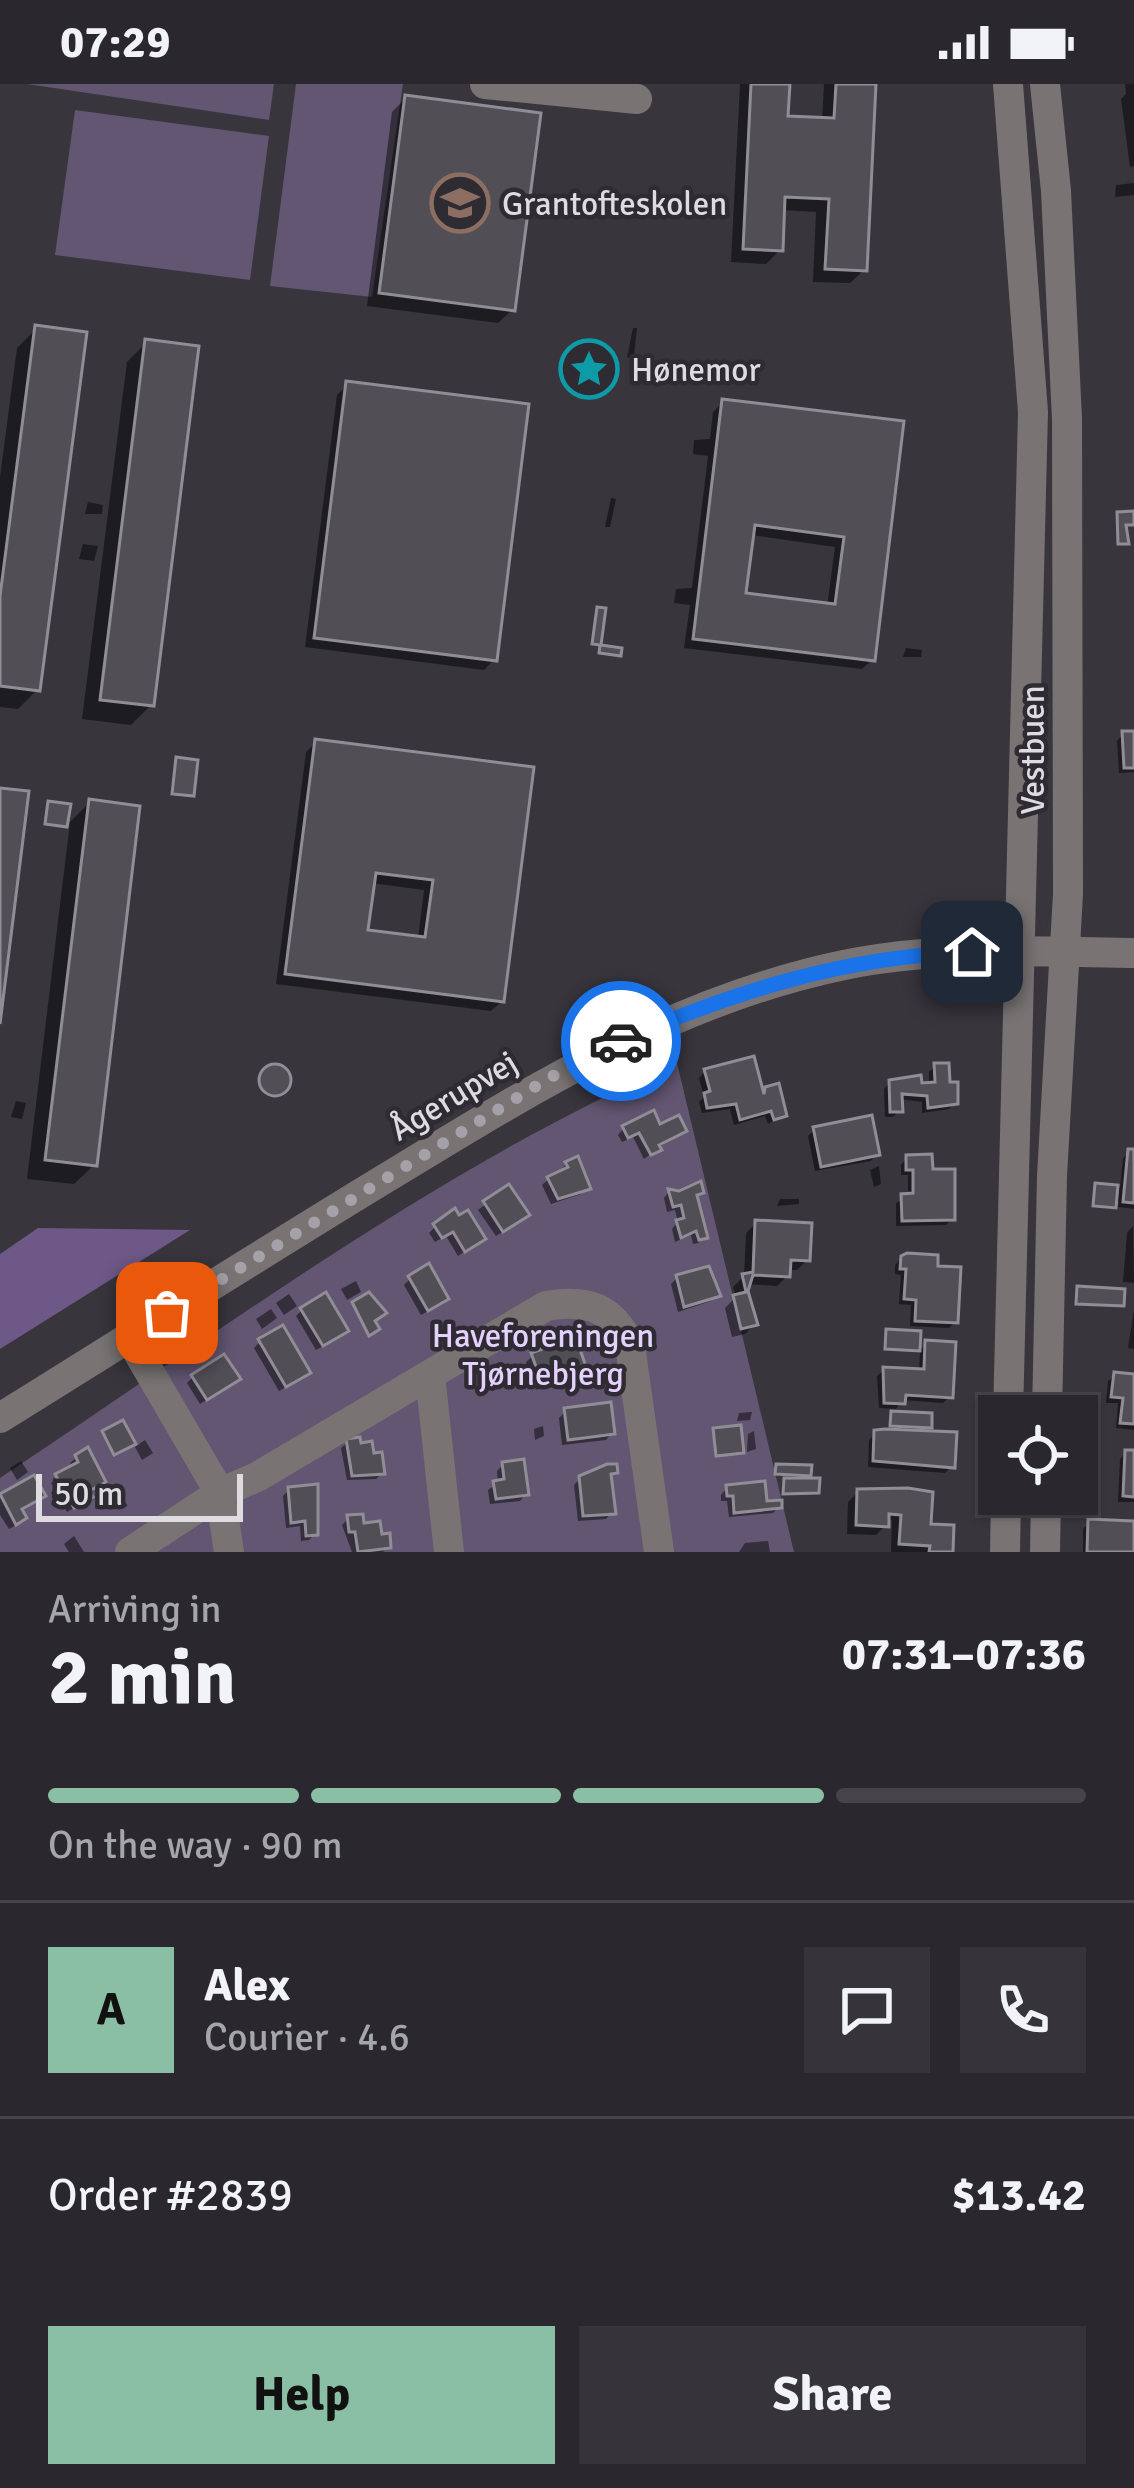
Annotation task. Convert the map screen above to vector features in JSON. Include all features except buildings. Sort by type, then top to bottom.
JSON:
[{"type":"street","points":[[485,84],[637,99]]},
{"type":"street","name":"Vestbuen","points":[[1008,84],[1033,412],[1008,1395]]},
{"type":"street","name":"Vestbuen","points":[[1046,84],[1067,418],[1065,952],[1052,1176],[1047,1395]]},
{"type":"street","name":"Ågerupvej","points":[[0,1418],[551,1077],[673,1018],[764,985],[850,964],[944,952],[1134,953]]},
{"type":"street","points":[[130,1552],[220,1493],[257,1477],[546,1306],[574,1301],[604,1309],[619,1323],[630,1345],[659,1552]]},
{"type":"street","points":[[129,1337],[220,1493],[229,1552]]},
{"type":"street","points":[[430,1376],[449,1552]]},
{"type":"street","points":[[1005,1552],[1006,1515]]},
{"type":"street","points":[[1045,1552],[1046,1515]]},
{"type":"green space","points":[[27,84],[274,84],[269,120]]},
{"type":"green space","points":[[296,84],[403,84],[372,297],[270,286]]},
{"type":"green space","points":[[75,110],[269,136],[250,280],[55,255]]},
{"type":"green space","name":"Haveforeningen Tjørnebjerg","points":[[677,1063],[794,1552],[0,1552],[0,1478],[414,1203],[500,1152]]},
{"type":"shaded area","points":[[38,1228],[190,1230],[0,1349],[0,1254]]},
{"type":"way so far","points":[[167,1313],[551,1077],[621,1041]]},
{"type":"place","name":"Grantofteskolen","points":[[460,203]]},
{"type":"place","name":"Hønemor","points":[[589,369]]},
{"type":"route","points":[[621,1041],[764,985],[809,973],[850,964],[972,952]]}]
